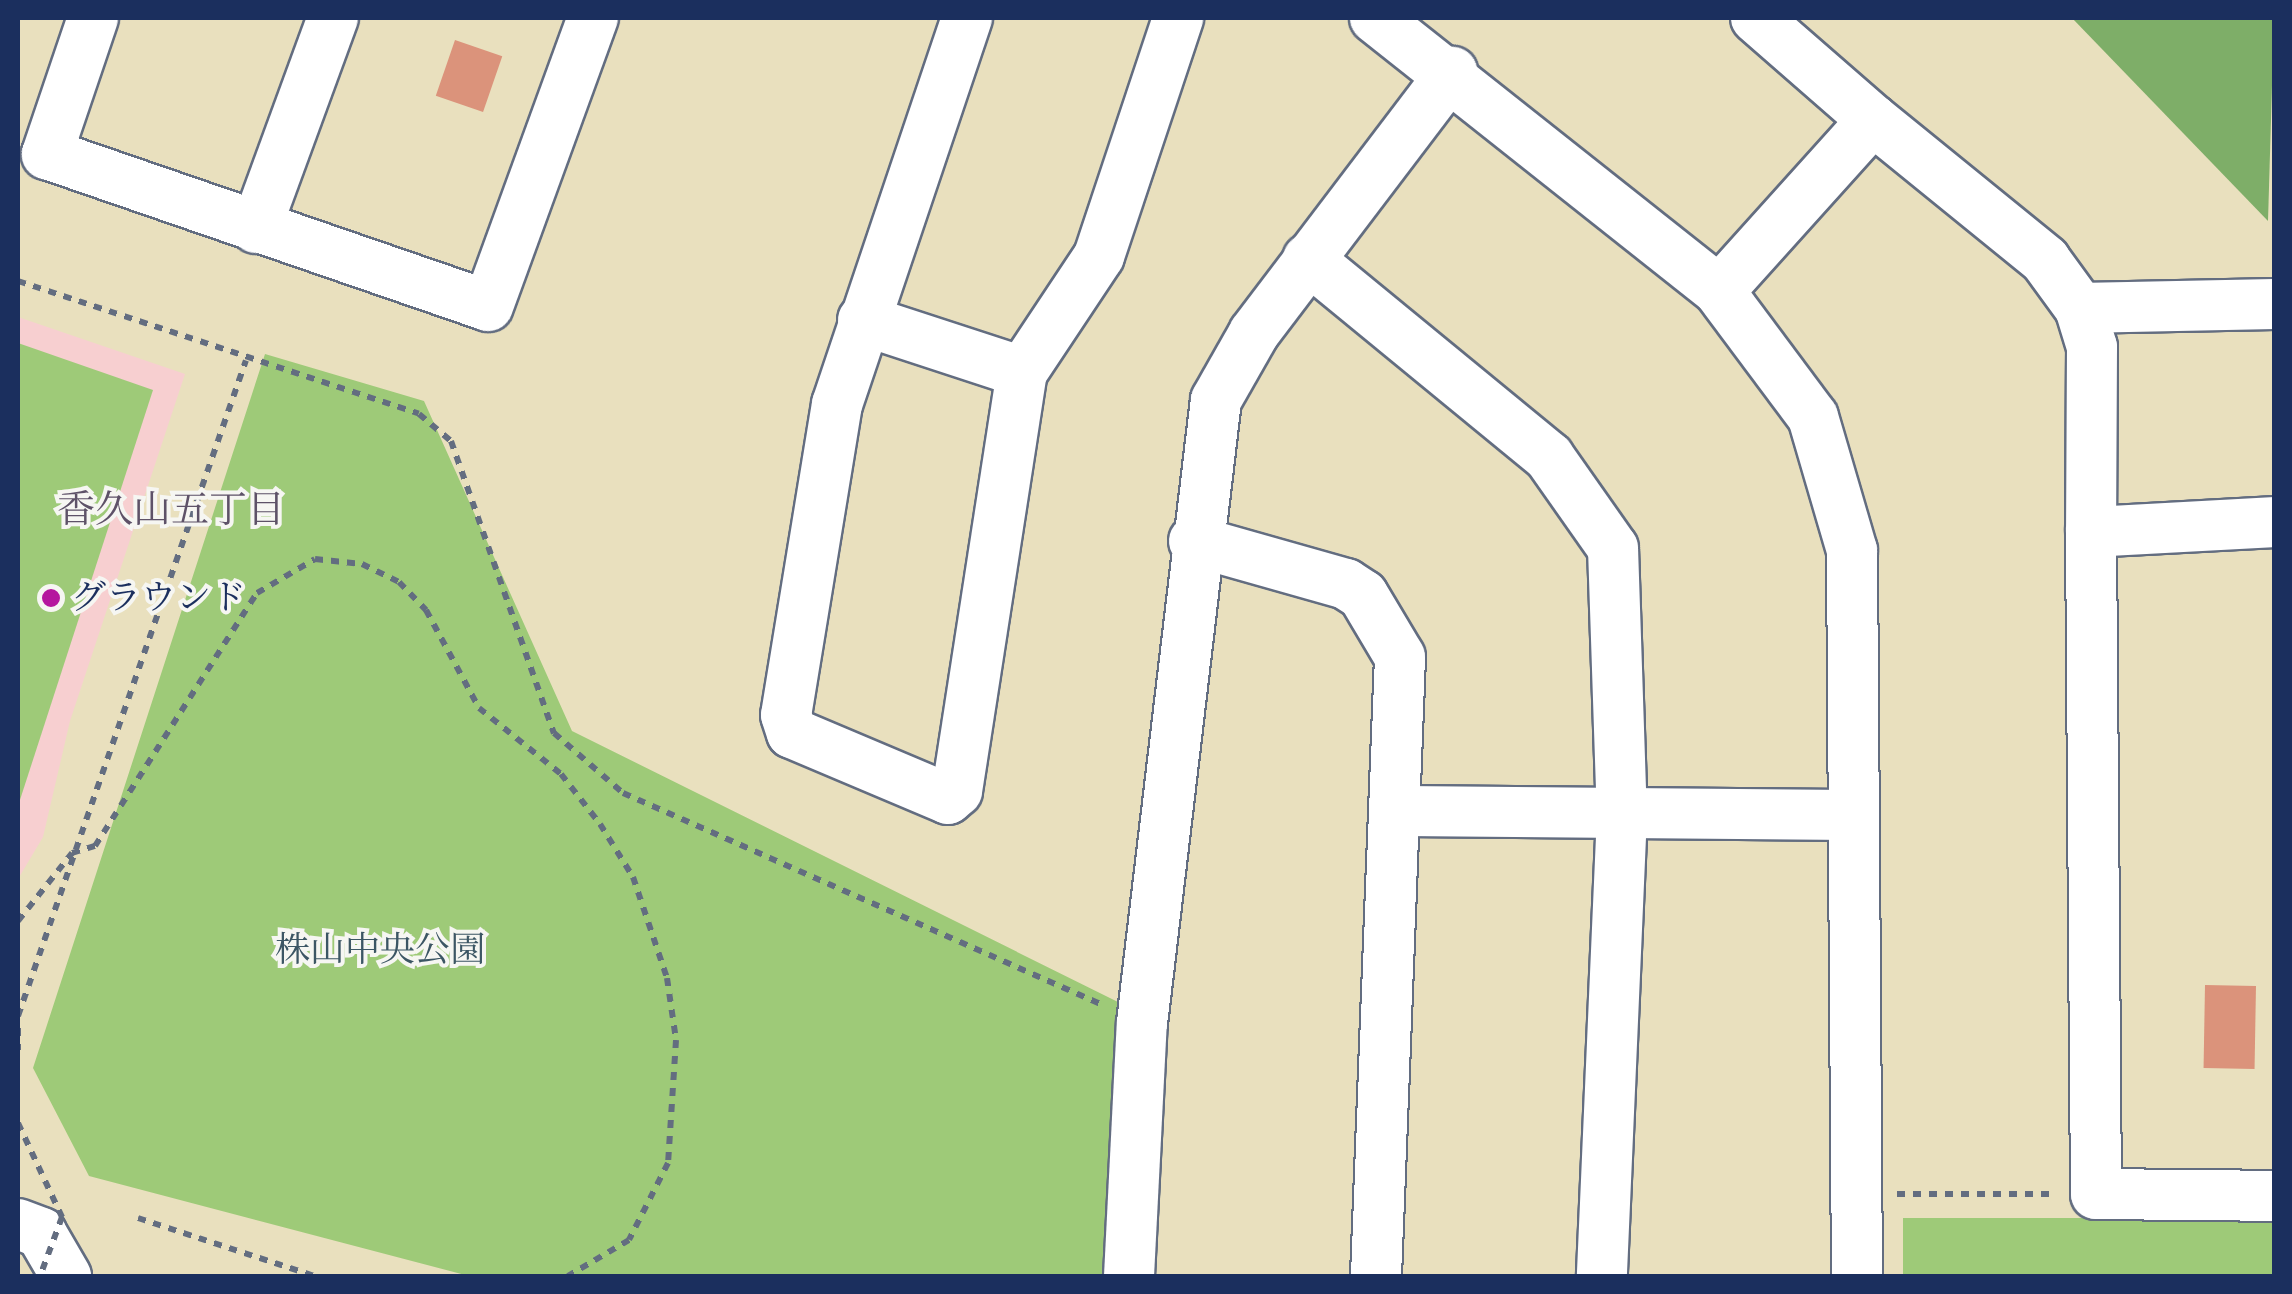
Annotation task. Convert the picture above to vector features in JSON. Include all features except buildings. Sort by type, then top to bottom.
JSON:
[{"type":"street","points":[[94,18],[47,154],[488,306],[592,18]]},
{"type":"street","points":[[256,228],[333,18]]},
{"type":"street","points":[[967,18],[837,404],[786,716],[792,733],[948,799],[957,791],[1022,372],[1100,256],[1178,18]]},
{"type":"street","points":[[1375,18],[1452,72],[1719,291],[1813,418],[1845,514],[1858,1276]]},
{"type":"street","points":[[1756,18],[2044,260],[2080,308],[2092,347],[2096,1194],[2274,1196]]},
{"type":"street","points":[[1129,1276],[1142,1023],[1194,541],[1225,376],[1308,259],[1452,72]]},
{"type":"street","points":[[1719,291],[1873,120]]},
{"type":"street","points":[[1308,259],[1550,457],[1600,524],[1620,601],[1622,814],[1602,1276]]},
{"type":"street","points":[[2080,308],[2274,304]]},
{"type":"street","points":[[864,320],[1022,372]]},
{"type":"street","points":[[2090,532],[2274,522]]},
{"type":"street","points":[[1194,541],[1363,594],[1400,658],[1401,811],[1376,1276]]},
{"type":"street","points":[[1401,811],[1852,815]]},
{"type":"street","points":[[18,1224],[41,1232],[66,1276]]},
{"type":"path","points":[[18,281],[246,360],[418,414],[450,441],[554,733],[624,793],[1142,1023]]},
{"type":"path","points":[[18,1016],[246,360]]},
{"type":"path","points":[[18,920],[72,854],[95,846],[266,585],[315,559],[362,564],[399,582],[426,610],[479,708],[561,774],[600,824],[634,878],[667,978],[676,1040],[668,1163],[629,1240],[568,1276]]},
{"type":"path","points":[[18,1028],[18,1050]]},
{"type":"path","points":[[18,1123],[62,1217],[40,1276]]},
{"type":"path","points":[[1859,1194],[2096,1194]]},
{"type":"path","points":[[138,1218],[314,1276]]},
{"type":"shaded area","name":"グラウンド","points":[[18,317],[185,374],[70,721],[43,837],[18,879]]},
{"type":"green space","points":[[2072,18],[2274,18],[2268,221]]},
{"type":"green space","name":"グラウンド","points":[[18,343],[153,390],[18,806]]},
{"type":"green space","name":"株山中央公園","points":[[265,354],[424,401],[572,731],[1120,1003],[1103,1276],[469,1276],[89,1176],[33,1068]]},
{"type":"green space","points":[[1903,1218],[2274,1218],[2274,1276],[1903,1276]]},
{"type":"place","name":"グラウンド","points":[[51,598]]},
{"type":"district","name":"香久山五丁目","points":[[171,510]]}]
